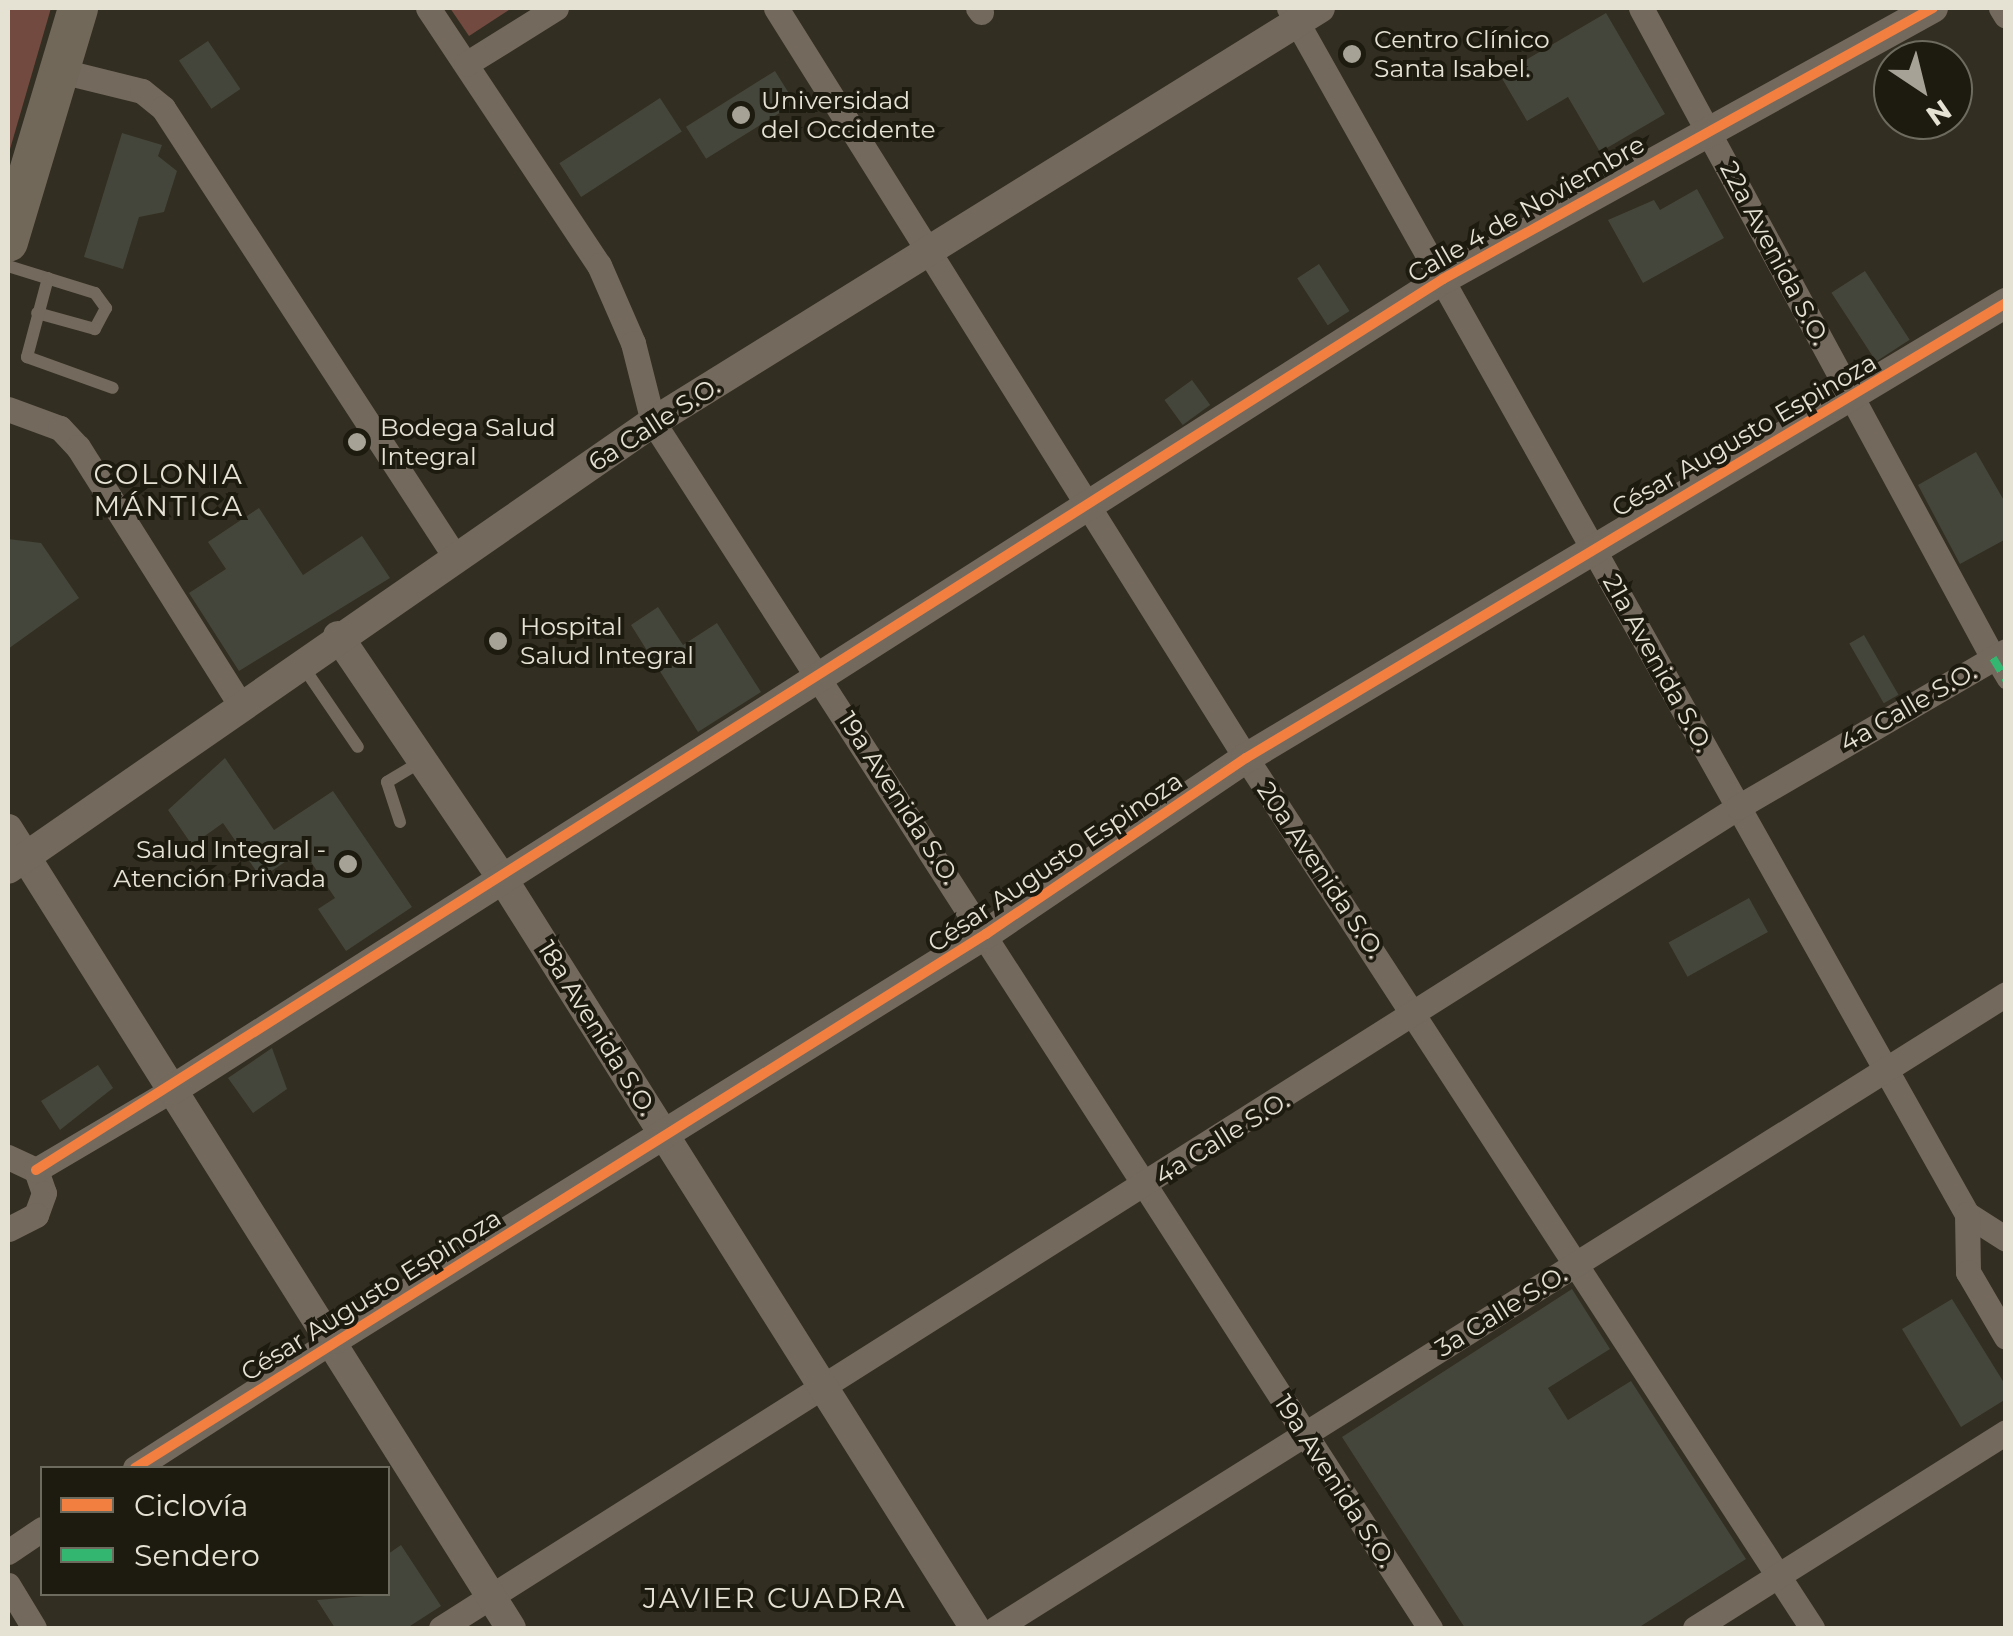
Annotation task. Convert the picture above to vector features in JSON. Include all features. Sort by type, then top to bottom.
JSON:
[{"type":"highway","points":[[8,242],[78,8]]},
{"type":"street","name":"19a Avenida S.O.","points":[[428,8],[599,265],[633,343],[654,422],[1149,1183],[1303,1434],[1430,1628]]},
{"type":"street","points":[[466,64],[556,8]]},
{"type":"street","name":"20a Avenida S.O.","points":[[776,8],[1246,758],[1418,1015],[1812,1628]]},
{"type":"street","name":"22a Avenida S.O.","points":[[1641,8],[2001,663]]},
{"type":"street","name":"Calle 4 de Noviembre","points":[[36,1170],[172,1090],[504,881],[1089,510],[1444,278],[1706,126],[1933,8]]},
{"type":"street","points":[[2001,8],[2006,16]]},
{"type":"street","name":"6a Calle S.O.","points":[[17,864],[454,555],[654,422],[1302,12]]},
{"type":"street","name":"21a Avenida S.O.","points":[[1302,12],[1444,278],[1884,1070],[1967,1214],[2006,1238]]},
{"type":"street","points":[[61,71],[142,91],[162,108],[454,555]]},
{"type":"street","name":"César Augusto Espinoza","points":[[139,1466],[335,1338],[986,934],[1246,758],[1592,546],[2006,303]]},
{"type":"street","points":[[8,408],[60,428],[78,446],[242,707]]},
{"type":"street","name":"18a Avenida S.O.","points":[[338,636],[504,881],[974,1628]]},
{"type":"street","name":"4a Calle S.O.","points":[[441,1628],[1418,1015],[1738,806],[2001,663]]},
{"type":"street","points":[[8,829],[17,864],[335,1338],[511,1628]]},
{"type":"street","name":"3a Calle S.O.","points":[[996,1628],[2006,994]]},
{"type":"street","points":[[8,1156],[36,1170],[42,1205],[8,1229]]},
{"type":"street","name":"21a Avenida S.O.","points":[[1967,1214],[1968,1272],[2006,1338]]},
{"type":"street","points":[[1695,1628],[2006,1432]]},
{"type":"street","points":[[8,1552],[40,1530]]},
{"type":"street","points":[[8,1585],[34,1628]]},
{"type":"lane","points":[[8,266],[94,293],[106,308],[95,329],[37,313]]},
{"type":"lane","points":[[48,278],[26,346],[36,365],[113,388]]},
{"type":"lane","points":[[301,664],[358,747]]},
{"type":"lane","points":[[400,822],[387,782],[422,760]]},
{"type":"shaded area","points":[[8,8],[51,8],[8,156]]},
{"type":"shaded area","points":[[450,8],[512,8],[469,36]]},
{"type":"building","points":[[1606,13],[1665,114],[1600,152],[1568,97],[1527,121],[1500,75]]},
{"type":"building","points":[[208,41],[240,89],[211,109],[179,61]]},
{"type":"building","name":"Universidad del Occidente","points":[[775,71],[795,103],[706,159],[686,127]]},
{"type":"building","points":[[660,98],[682,132],[581,197],[559,163]]},
{"type":"building","points":[[122,133],[162,145],[158,156],[177,171],[164,212],[139,217],[123,269],[84,257]]},
{"type":"building","points":[[1697,189],[1724,238],[1643,283],[1608,220],[1654,200],[1660,210]]},
{"type":"building","points":[[1319,264],[1349,311],[1328,325],[1297,278]]},
{"type":"building","points":[[1865,271],[1910,340],[1876,362],[1831,293]]},
{"type":"building","points":[[1192,380],[1210,405],[1183,425],[1164,400]]},
{"type":"building","points":[[1976,452],[2006,504],[2006,539],[1960,564],[1918,485]]},
{"type":"building","points":[[259,508],[303,575],[362,536],[390,578],[239,671],[189,593],[226,569],[208,542]]},
{"type":"building","points":[[8,539],[41,543],[79,598],[8,649]]},
{"type":"building","points":[[658,607],[683,645],[717,623],[761,692],[698,732],[631,625]]},
{"type":"building","points":[[1864,635],[1898,695],[1884,703],[1849,644]]},
{"type":"building","name":"Salud Integral - Atención Privada","points":[[225,758],[274,830],[333,791],[412,907],[346,951],[318,909],[335,898],[303,850],[261,878],[223,823],[192,845],[168,810]]},
{"type":"building","points":[[1749,898],[1768,932],[1687,977],[1669,943]]},
{"type":"building","points":[[272,1048],[287,1089],[253,1113],[228,1078]]},
{"type":"building","points":[[98,1065],[113,1088],[60,1130],[41,1101]]},
{"type":"building","points":[[1572,1289],[1610,1349],[1548,1388],[1568,1420],[1631,1381],[1746,1559],[1638,1628],[1465,1628],[1342,1437]]},
{"type":"building","points":[[1952,1299],[2006,1386],[2006,1399],[1961,1427],[1902,1329]]},
{"type":"building","points":[[401,1545],[441,1606],[407,1628],[335,1628],[317,1600],[390,1596],[390,1553]]},
{"type":"marked path","points":[[1993,658],[2006,680]]},
{"type":"cycle path","points":[[36,1170],[1443,279],[1933,8]]},
{"type":"cycle path","points":[[138,1466],[986,934],[1246,758],[2006,303]]},
{"type":"place","name":"Centro Clínico Santa Isabel.","points":[[1352,54]]},
{"type":"place","name":"Universidad del Occidente","points":[[741,115]]},
{"type":"place","name":"Bodega Salud Integral","points":[[357,442]]},
{"type":"place","name":"Hospital Salud Integral","points":[[498,641]]},
{"type":"place","name":"Salud Integral - Atención Privada","points":[[348,864]]},
{"type":"district","name":"COLONIA MÁNTICA","points":[[169,490]]},
{"type":"district","name":"JAVIER CUADRA","points":[[775,1598]]}]
